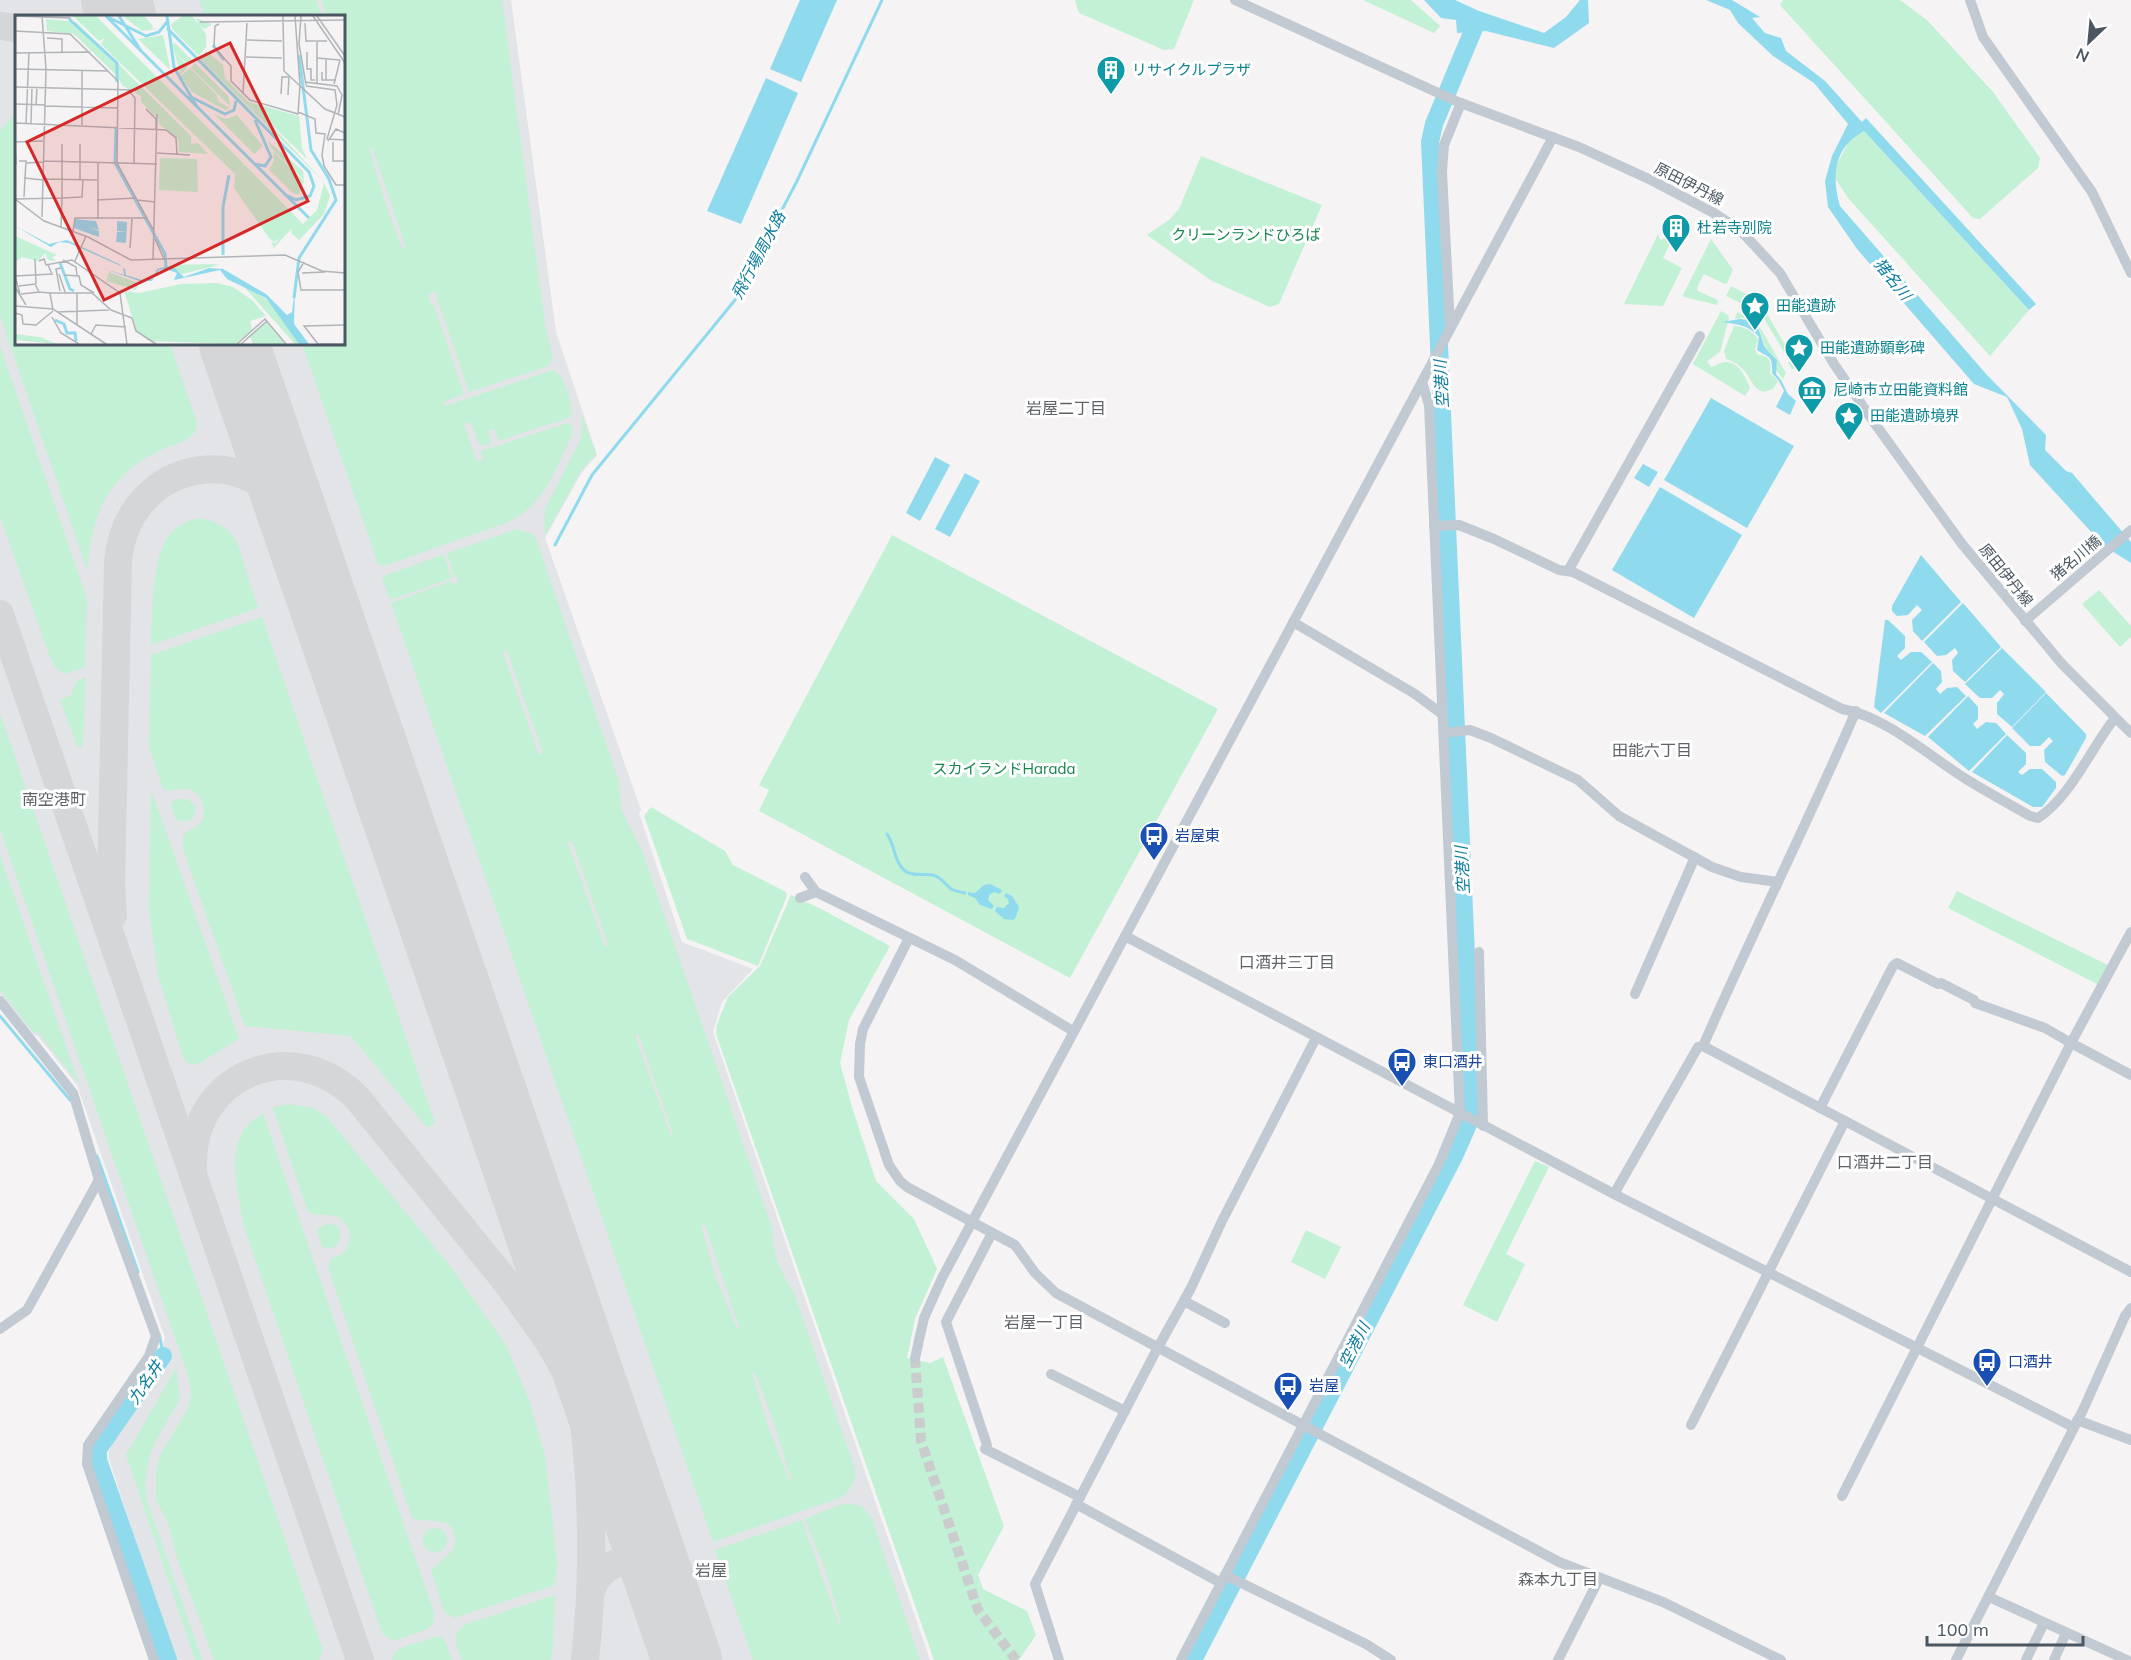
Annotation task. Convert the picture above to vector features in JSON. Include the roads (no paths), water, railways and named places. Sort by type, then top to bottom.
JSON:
[{"type":"street","name":"原田伊丹線","points":[[1235,0],[1459,103],[1552,137],[1651,180],[1730,223],[1756,245],[1780,273],[1841,373],[1940,516],[2062,664],[2131,733]]},
{"type":"street","points":[[1970,0],[1983,36],[2092,192],[2131,273]]},
{"type":"street","points":[[1449,329],[1443,154],[1459,103]]},
{"type":"street","points":[[915,1358],[924,1318],[971,1222],[1552,137]]},
{"type":"street","points":[[1568,571],[1700,336]]},
{"type":"street","points":[[1181,1660],[1305,1426],[1462,1115],[1446,733],[1442,714],[1436,526],[1429,405],[1424,377]]},
{"type":"street","points":[[1436,526],[1456,525],[1494,538],[1559,570],[1573,572],[1842,709],[1856,711],[1894,730],[1967,780],[2030,816],[2038,818],[2045,814],[2074,779],[2100,736],[2115,718]]},
{"type":"street","name":"猪名川橋","points":[[2025,621],[2131,530]]},
{"type":"street","points":[[1293,622],[1415,694],[1442,714]]},
{"type":"street","points":[[1614,1194],[1698,1047],[1702,1046],[1816,805],[1856,711]]},
{"type":"street","points":[[1446,733],[1470,730],[1491,738],[1578,780],[1619,816],[1712,867],[1741,877],[1778,882]]},
{"type":"street","points":[[1635,994],[1695,857]]},
{"type":"street","points":[[805,877],[816,892],[955,960],[1073,1031]]},
{"type":"street","points":[[800,898],[816,892]]},
{"type":"street","points":[[1842,1496],[2071,1043],[2131,932]]},
{"type":"street","points":[[1125,936],[1462,1115],[1917,1348],[2075,1424],[2131,1440]]},
{"type":"street","points":[[909,938],[863,1029],[859,1077],[889,1165],[907,1187],[1015,1245],[1035,1273],[1056,1293],[1559,1562],[1663,1602],[1781,1660]]},
{"type":"street","points":[[1479,952],[1480,1124]]},
{"type":"street","points":[[1820,1108],[1893,966],[1897,963],[1938,984],[1941,983],[1974,1000],[1975,1003],[2045,1028],[2131,1075]]},
{"type":"street","points":[[0,1001],[73,1093],[99,1180],[156,1336],[148,1356],[88,1445],[87,1464],[154,1660]]},
{"type":"street","points":[[1059,1660],[1035,1584],[1184,1301],[1222,1221],[1316,1038]]},
{"type":"street","points":[[1702,1046],[2131,1272]]},
{"type":"street","points":[[1690,1425],[1845,1121]]},
{"type":"street","points":[[1,1326],[27,1310],[99,1180]]},
{"type":"street","points":[[992,1233],[946,1322],[986,1447],[1078,1501],[1225,1579],[1244,1585],[1366,1644],[1391,1660]]},
{"type":"street","points":[[1184,1301],[1225,1323]]},
{"type":"street","points":[[1956,1660],[2075,1424],[2125,1316],[2131,1308]]},
{"type":"street","points":[[1051,1374],[1125,1411]]},
{"type":"street","points":[[1558,1660],[1599,1579]]},
{"type":"street","points":[[1989,1597],[2127,1660]]},
{"type":"street","points":[[2026,1660],[2044,1623]]},
{"type":"street","points":[[2054,1660],[2066,1634]]},
{"type":"water","points":[[800,0],[837,0],[801,82],[770,69]]},
{"type":"water","points":[[1424,0],[1455,0],[1479,11],[1544,33],[1566,17],[1580,0],[1588,0],[1589,23],[1554,48],[1486,31],[1457,33],[1456,20],[1441,18]]},
{"type":"water","name":"猪名川","points":[[1706,0],[1732,0],[1760,17],[1752,18],[1765,33],[1781,38],[1786,51],[1825,81],[1862,122],[1866,118],[2036,304],[2029,310],[1864,131],[1846,145],[1837,163],[1836,173],[1840,206],[1987,375],[2046,435],[2045,450],[2066,471],[2072,473],[2131,542],[2131,563],[2104,546],[2030,465],[2022,429],[2007,397],[1974,384],[1857,249],[1828,207],[1825,181],[1832,156],[1848,124],[1814,83],[1773,56],[1738,23],[1730,10]]},
{"type":"water","points":[[766,78],[798,93],[741,224],[707,211]]},
{"type":"water","points":[[1740,319],[1755,324],[1765,347],[1777,360],[1776,374],[1788,394],[1796,401],[1790,415],[1776,407],[1784,391],[1772,373],[1771,359],[1757,350],[1759,337],[1747,328],[1722,322]]},
{"type":"water","points":[[1711,398],[1794,446],[1747,528],[1664,480]]},
{"type":"water","points":[[935,457],[950,465],[920,521],[906,513]]},
{"type":"water","points":[[1643,464],[1658,472],[1649,487],[1634,478]]},
{"type":"water","points":[[965,473],[980,481],[950,537],[935,529]]},
{"type":"water","points":[[1660,487],[1742,535],[1694,618],[1612,570]]},
{"type":"water","points":[[1921,555],[1961,602],[1922,641],[1913,631],[1912,620],[1922,610],[1917,605],[1908,615],[1897,616],[1892,611],[1892,606]]},
{"type":"water","points":[[1963,603],[2001,647],[1965,682],[1953,671],[1952,660],[1958,653],[1955,648],[1946,655],[1937,656],[1924,642]]},
{"type":"water","points":[[1885,620],[1888,620],[1905,636],[1905,648],[1897,656],[1901,660],[1911,652],[1921,652],[1932,662],[1881,713],[1874,707]]},
{"type":"water","points":[[2002,648],[2046,692],[2012,727],[1997,714],[1997,703],[2004,694],[2000,690],[1992,698],[1980,698],[1965,684]]},
{"type":"water","points":[[1933,663],[1941,671],[1942,682],[1936,689],[1940,694],[1947,688],[1957,687],[1966,696],[1925,736],[1884,713]]},
{"type":"water","points":[[2046,693],[2086,734],[2086,738],[2065,775],[2062,776],[2045,762],[2044,750],[2053,741],[2049,737],[2040,746],[2030,746],[2012,728]]},
{"type":"water","points":[[1968,696],[1978,707],[1978,719],[1973,724],[1977,729],[1986,722],[1996,723],[2006,734],[1969,771],[1928,737]]},
{"type":"water","points":[[2007,735],[2026,753],[2026,764],[2018,772],[2022,775],[2030,769],[2042,769],[2056,782],[2056,788],[2042,807],[2033,807],[1972,772]]},
{"type":"water","points":[[990,884],[1002,890],[1000,894],[995,892],[990,894],[988,900],[994,906],[992,909],[980,905],[975,898],[968,895],[968,892],[975,893],[984,885]]},
{"type":"water","points":[[1006,893],[1012,896],[1019,907],[1013,920],[1004,919],[995,911],[997,907],[1004,908],[1009,903],[1004,896]]},
{"type":"waterway","name":"飛行場周水路","points":[[555,545],[592,475],[735,300],[797,181],[882,0]]},
{"type":"waterway","name":"空港川","points":[[1193,1660],[1454,1156],[1473,1113],[1430,142],[1434,124],[1477,21]]},
{"type":"waterway","points":[[887,834],[899,863],[905,871],[911,874],[936,876],[951,889],[965,893]]},
{"type":"waterway","name":"九名井","points":[[0,1016],[70,1100]]},
{"type":"waterway","name":"九名井","points":[[97,1156],[138,1272]]},
{"type":"waterway","name":"九名井","points":[[160,1337],[163,1356]]},
{"type":"waterway","name":"九名井","points":[[163,1356],[98,1449],[98,1460],[168,1660]]},
{"type":"tunnel","points":[[915,1358],[921,1441],[978,1610],[1016,1660]]},
{"type":"place","name":"リサイクルプラザ","points":[[1111,96]]},
{"type":"place","name":"杜若寺別院","points":[[1676,254]]},
{"type":"place","name":"田能遺跡","points":[[1755,332]]},
{"type":"place","name":"田能遺跡顕彰碑","points":[[1799,374]]},
{"type":"place","name":"尼崎市立田能資料館","points":[[1812,416]]},
{"type":"place","name":"田能遺跡境界","points":[[1849,442]]},
{"type":"place","name":"岩屋東","points":[[1154,862]]},
{"type":"place","name":"東口酒井","points":[[1402,1088]]},
{"type":"place","name":"口酒井","points":[[1987,1388]]},
{"type":"place","name":"岩屋","points":[[1288,1412]]},
{"type":"district","name":"岩屋二丁目","points":[[1066,408]]},
{"type":"district","name":"田能六丁目","points":[[1652,750]]},
{"type":"district","name":"南空港町","points":[[54,799]]},
{"type":"district","name":"口酒井三丁目","points":[[1287,962]]},
{"type":"district","name":"口酒井二丁目","points":[[1885,1162]]},
{"type":"district","name":"岩屋一丁目","points":[[1044,1322]]},
{"type":"district","name":"岩屋","points":[[711,1570]]},
{"type":"district","name":"森本九丁目","points":[[1558,1579]]},
{"type":"park label","name":"クリーンランドひろば","points":[[1246,235]]},
{"type":"park label","name":"スカイランドHarada","points":[[1004,769]]}]
